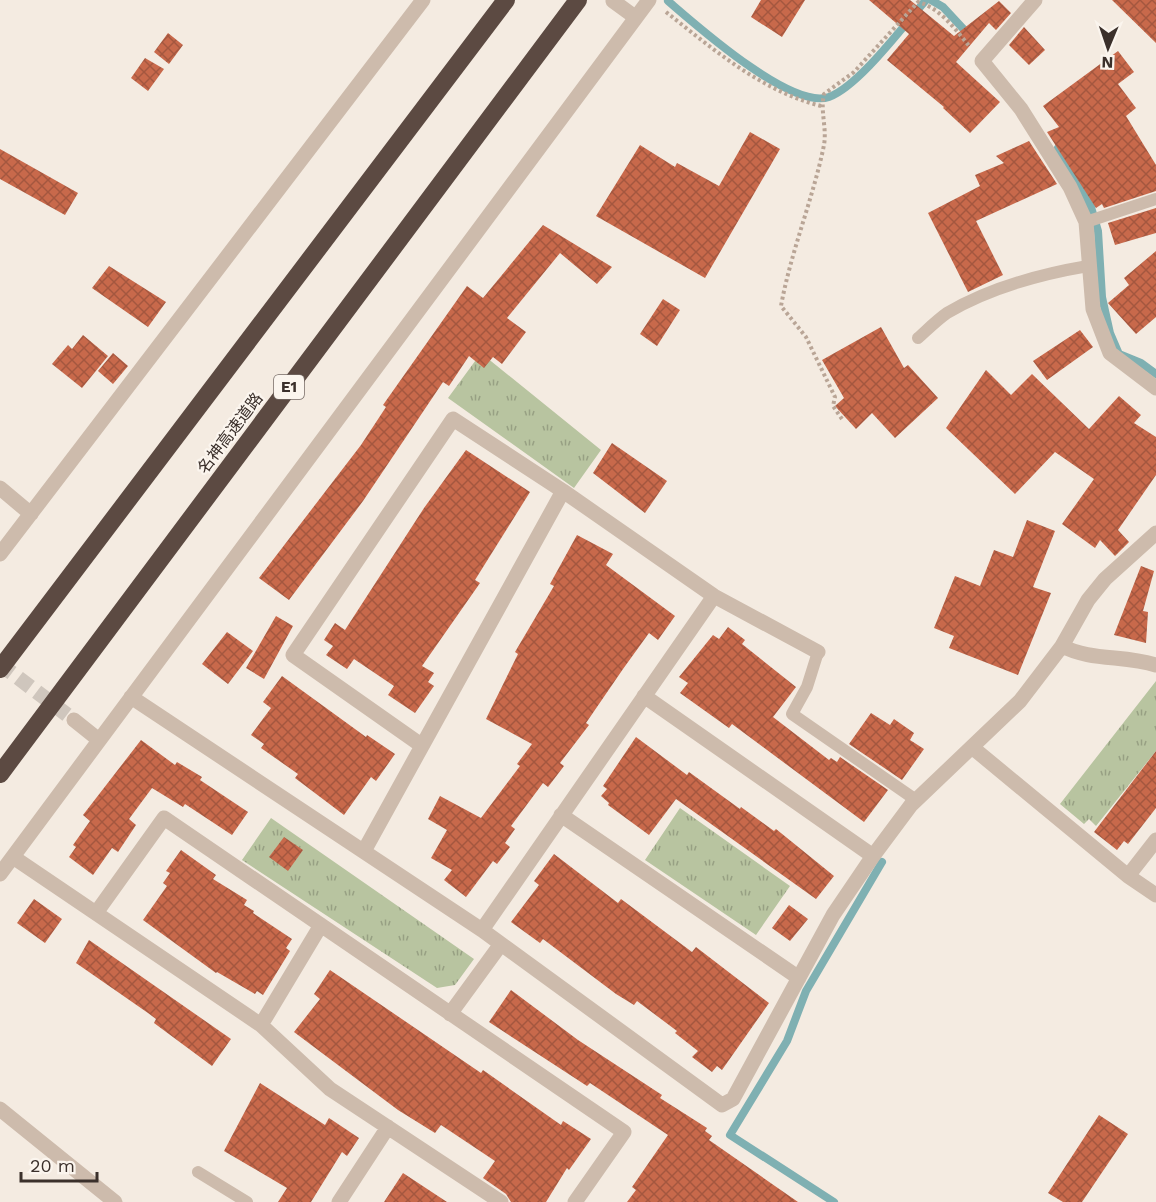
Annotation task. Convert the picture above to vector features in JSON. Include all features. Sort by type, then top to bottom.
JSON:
[{"type":"highway","points":[[0,669],[506,0]]},
{"type":"highway","name":"名神高速道路","points":[[0,774],[578,0]]},
{"type":"street","points":[[0,554],[423,0]]},
{"type":"street","points":[[1035,0],[982,61],[1028,118],[1070,187],[1086,222],[1093,309],[1110,353],[1156,388]]},
{"type":"street","points":[[613,1],[635,17]]},
{"type":"street","points":[[0,874],[535,158],[635,17],[655,3]]},
{"type":"street","points":[[421,745],[293,655],[453,419],[563,491],[714,596],[818,652]]},
{"type":"street","points":[[0,488],[31,514]]},
{"type":"street","points":[[364,851],[563,491]]},
{"type":"street","points":[[131,697],[482,930],[722,1105],[733,1100],[833,915],[873,856],[916,800],[1020,701],[1062,646],[1088,600],[1105,579],[1156,533]]},
{"type":"street","points":[[482,930],[714,596]]},
{"type":"street","points":[[1062,646],[1075,653],[1139,659],[1156,665]]},
{"type":"street","points":[[644,696],[873,856]]},
{"type":"street","points":[[74,720],[99,740]]},
{"type":"street","points":[[973,748],[1128,876],[1156,895]]},
{"type":"street","points":[[561,815],[799,978]]},
{"type":"street","points":[[96,913],[164,818],[624,1132],[575,1202]]},
{"type":"street","points":[[1128,876],[1156,840]]},
{"type":"street","points":[[13,857],[261,1025],[330,1089],[501,1202]]},
{"type":"street","points":[[261,1025],[321,925]]},
{"type":"street","points":[[450,1014],[501,944]]},
{"type":"street","points":[[0,1109],[115,1202]]},
{"type":"street","points":[[339,1202],[388,1127]]},
{"type":"lane","points":[[1086,222],[1156,199]]},
{"type":"lane","points":[[918,338],[945,314],[975,300],[1048,273],[1088,266]]},
{"type":"lane","points":[[818,652],[807,687],[792,714],[916,800]]},
{"type":"lane","points":[[198,1172],[246,1202]]},
{"type":"path","points":[[655,3],[729,62],[790,96],[821,106]]},
{"type":"path","points":[[842,420],[833,406],[835,398],[806,337],[781,306],[786,280],[825,141],[821,106],[824,94],[854,72],[918,3],[927,4],[951,25],[982,61]]},
{"type":"green space","points":[[481,353],[601,450],[574,488],[448,398]]},
{"type":"green space","points":[[1156,681],[1156,751],[1096,826],[1089,819],[1084,824],[1060,804]]},
{"type":"green space","points":[[680,808],[790,886],[756,935],[645,860]]},
{"type":"green space","points":[[271,818],[474,959],[455,985],[437,988],[242,860]]},
{"type":"building","points":[[761,0],[805,0],[782,37],[751,17]]},
{"type":"building","points":[[869,0],[910,0],[954,36],[999,1],[1011,13],[996,30],[989,23],[956,62],[1000,102],[970,133],[944,107],[887,60],[909,34]]},
{"type":"building","points":[[1112,0],[1156,0],[1156,43]]},
{"type":"building","points":[[1024,27],[1045,50],[1029,65],[1009,45]]},
{"type":"building","points":[[168,33],[183,45],[169,64],[154,52]]},
{"type":"building","points":[[1118,51],[1134,72],[1118,84],[1136,108],[1126,116],[1156,165],[1156,191],[1104,208],[1102,204],[1096,208],[1047,132],[1059,127],[1043,106]]},
{"type":"building","points":[[145,58],[164,69],[148,91],[131,78]]},
{"type":"building","points":[[750,132],[780,149],[705,278],[596,216],[640,145],[675,167],[677,163],[719,186]]},
{"type":"building","points":[[1029,141],[1057,184],[976,221],[1003,275],[968,292],[928,213],[980,186],[975,175],[1004,163],[996,156]]},
{"type":"building","points":[[0,149],[78,193],[65,215],[0,179]]},
{"type":"building","points":[[1156,208],[1156,233],[1115,245],[1108,223]]},
{"type":"building","points":[[543,225],[612,267],[597,284],[560,253],[507,318],[526,332],[502,364],[493,357],[484,368],[469,356],[449,386],[443,382],[363,501],[289,600],[259,578],[361,445],[386,407],[383,405],[467,286],[483,298]]},
{"type":"building","points":[[1156,251],[1156,317],[1136,334],[1108,303],[1129,285],[1124,278]]},
{"type":"building","points":[[109,266],[166,302],[148,327],[92,288]]},
{"type":"building","points":[[663,299],[680,310],[657,346],[640,334]]},
{"type":"building","points":[[881,327],[904,368],[908,365],[938,398],[895,438],[872,413],[856,429],[835,406],[844,398],[822,360]]},
{"type":"building","points":[[1080,330],[1093,347],[1047,380],[1033,361]]},
{"type":"building","points":[[83,335],[108,356],[82,388],[52,364],[68,345],[72,349]]},
{"type":"building","points":[[113,353],[128,366],[113,384],[98,371]]},
{"type":"building","points":[[986,370],[1011,395],[1032,374],[1089,429],[1119,396],[1141,415],[1134,423],[1156,437],[1156,475],[1118,530],[1129,542],[1115,556],[1100,540],[1095,548],[1062,524],[1094,479],[1055,452],[1015,494],[946,428]]},
{"type":"building","points":[[612,443],[667,481],[645,513],[593,473]]},
{"type":"building","points":[[466,450],[530,492],[475,580],[480,583],[422,666],[434,673],[428,682],[434,686],[415,713],[388,695],[394,686],[354,659],[347,669],[326,655],[333,646],[324,640],[335,623],[345,630],[424,508]]},
{"type":"building","points":[[1027,520],[1055,531],[1033,587],[1051,593],[1018,675],[949,648],[954,636],[934,628],[955,576],[980,586],[994,550],[1013,557]]},
{"type":"building","points":[[577,535],[613,554],[606,565],[675,616],[658,640],[649,633],[586,723],[589,725],[560,763],[564,766],[548,787],[543,783],[511,826],[515,829],[505,843],[510,847],[497,864],[493,861],[466,897],[444,880],[452,870],[431,858],[447,830],[428,819],[440,796],[481,818],[520,766],[517,764],[532,744],[486,719],[518,654],[515,652],[554,586],[550,584]]},
{"type":"building","points":[[1141,566],[1154,571],[1143,611],[1148,612],[1146,643],[1114,635]]},
{"type":"building","points":[[276,616],[293,626],[264,679],[246,668]]},
{"type":"building","points":[[728,627],[745,640],[742,644],[796,687],[773,717],[829,760],[831,758],[837,762],[840,757],[888,790],[864,822],[732,724],[729,728],[680,693],[688,683],[679,677],[713,635],[719,639]]},
{"type":"building","points":[[227,632],[253,651],[228,684],[202,664]]},
{"type":"building","points":[[282,676],[366,737],[367,735],[395,754],[376,781],[371,777],[344,815],[295,778],[298,774],[261,748],[264,744],[251,735],[271,708],[263,702]]},
{"type":"building","points":[[871,713],[890,725],[894,719],[914,733],[910,740],[924,749],[902,780],[849,744]]},
{"type":"building","points":[[636,737],[687,775],[689,772],[740,809],[741,807],[774,831],[776,829],[834,876],[816,899],[676,799],[649,835],[608,805],[609,803],[601,796],[607,789],[603,786]]},
{"type":"building","points":[[141,740],[175,765],[177,762],[202,777],[200,780],[248,812],[232,835],[185,804],[183,807],[152,788],[129,819],[136,825],[118,852],[112,848],[93,875],[69,857],[76,847],[73,845],[90,821],[83,815]]},
{"type":"building","points":[[1156,751],[1156,808],[1128,844],[1124,841],[1117,850],[1094,832]]},
{"type":"building","points":[[284,837],[303,850],[288,871],[269,857]]},
{"type":"building","points":[[181,850],[216,875],[213,879],[247,900],[244,905],[254,911],[253,913],[292,939],[286,948],[290,951],[263,995],[257,991],[255,994],[216,973],[143,920],[167,886],[163,883],[170,873],[166,871]]},
{"type":"building","points":[[554,854],[618,903],[621,899],[692,952],[696,947],[769,1003],[722,1070],[717,1066],[712,1072],[692,1057],[698,1051],[675,1033],[677,1031],[637,1001],[634,1005],[616,994],[543,939],[540,943],[511,922],[539,885],[534,881]]},
{"type":"building","points":[[34,899],[62,919],[45,943],[17,923]]},
{"type":"building","points":[[789,905],[808,919],[790,941],[772,928]]},
{"type":"building","points":[[89,940],[231,1039],[212,1066],[154,1023],[156,1019],[76,963]]},
{"type":"building","points":[[330,970],[481,1073],[483,1070],[561,1125],[563,1121],[591,1139],[569,1170],[567,1168],[546,1202],[511,1202],[506,1194],[483,1178],[495,1161],[441,1125],[435,1133],[398,1110],[294,1032],[320,999],[314,994]]},
{"type":"building","points":[[511,990],[578,1040],[662,1095],[660,1098],[707,1128],[705,1131],[712,1136],[709,1140],[798,1202],[627,1202],[636,1190],[632,1187],[668,1135],[590,1083],[587,1086],[489,1022]]},
{"type":"building","points":[[260,1083],[325,1125],[329,1118],[359,1138],[347,1156],[342,1152],[311,1202],[278,1202],[287,1188],[224,1151]]},
{"type":"building","points":[[1099,1115],[1128,1134],[1082,1202],[1063,1202],[1048,1193]]},
{"type":"building","points":[[403,1173],[447,1202],[384,1202]]},
{"type":"waterway","points":[[668,1],[745,63],[769,79],[812,98],[829,97],[854,81],[926,0]]},
{"type":"waterway","points":[[931,0],[943,7],[969,35]]},
{"type":"waterway","points":[[1058,148],[1091,207],[1098,231],[1102,297],[1110,333],[1119,354],[1141,363],[1156,374]]},
{"type":"waterway","points":[[834,1202],[730,1135],[787,1041],[806,991],[882,862]]},
{"type":"tunnel","points":[[0,664],[74,720]]}]
